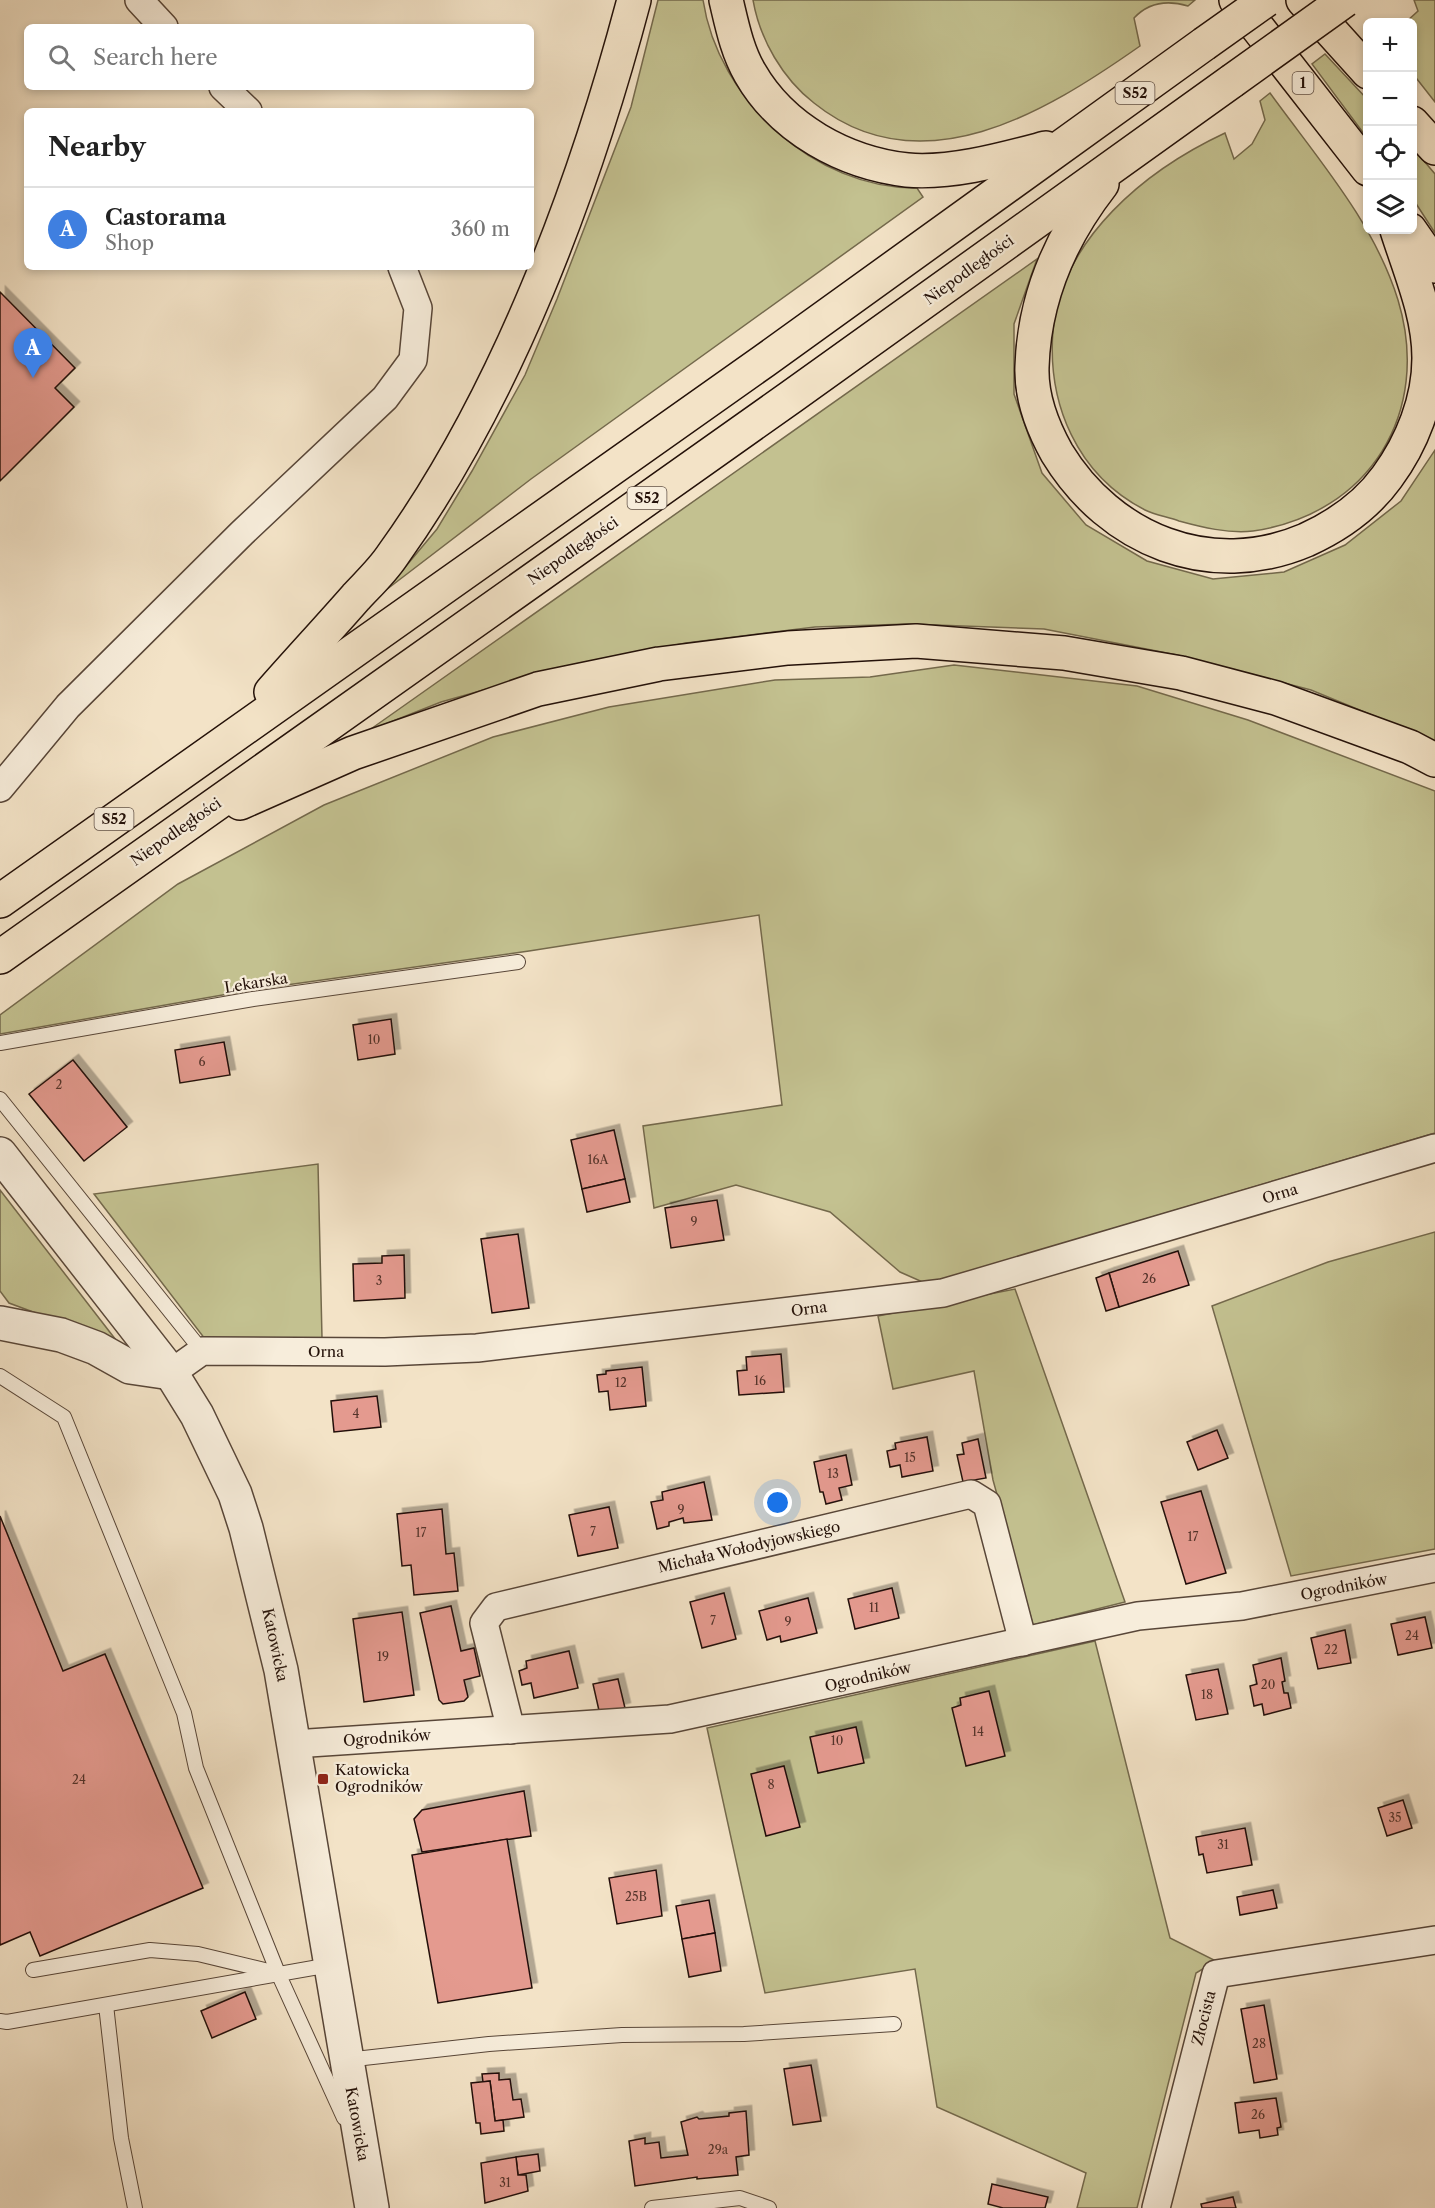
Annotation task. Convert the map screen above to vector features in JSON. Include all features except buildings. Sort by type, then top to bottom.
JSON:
[{"type":"main road","points":[[229,737],[391,558],[437,487],[489,394],[531,304],[576,193],[611,90],[634,0]]},
{"type":"main road","points":[[726,0],[735,38],[746,64],[773,106],[811,137],[855,159],[908,170],[962,166],[1009,158],[1066,142]]},
{"type":"main road","name":"1","points":[[1236,0],[1363,163]]},
{"type":"main road","name":"S52","points":[[0,901],[764,361],[1266,0]]},
{"type":"main road","points":[[1303,0],[1363,66]]},
{"type":"main road","name":"Niepodległości","points":[[0,957],[1345,0]]},
{"type":"main road","points":[[1120,161],[1086,205],[1061,246],[1041,306],[1032,369],[1037,406],[1049,439],[1073,478],[1104,511],[1134,532],[1172,548],[1212,556],[1248,555],[1284,549],[1333,528],[1374,496],[1405,453],[1426,396],[1429,358],[1425,318],[1397,234]]},
{"type":"main road","points":[[1413,234],[1435,266]]},
{"type":"main road","points":[[173,833],[353,753],[538,689],[659,664],[788,648],[916,641],[1064,653],[1181,673],[1276,698],[1410,747],[1435,760]]},
{"type":"street","points":[[140,1],[161,24]]},
{"type":"street","points":[[226,90],[245,108]]},
{"type":"street","points":[[0,788],[68,706],[242,533],[385,398],[413,360],[418,308],[403,270]]},
{"type":"street","name":"Orna","points":[[202,1352],[386,1352],[477,1348],[943,1293],[1435,1148]]},
{"type":"street","name":"Katowicka","points":[[0,1154],[171,1373],[197,1414],[235,1494],[270,1620],[294,1744],[372,2208]]},
{"type":"street","points":[[1,1326],[61,1335],[96,1348],[130,1367],[171,1373],[202,1352]]},
{"type":"street","name":"Michała Wołodyjowskiego","points":[[511,1730],[484,1623],[496,1607],[971,1494],[987,1504],[1023,1642]]},
{"type":"street","name":"Ogrodników","points":[[294,1744],[670,1719],[707,1713],[1138,1616],[1242,1606],[1435,1568]]},
{"type":"street","name":"Złocista","points":[[1156,2208],[1216,1974],[1435,1940]]},
{"type":"lane","name":"Lekarska","points":[[0,1043],[254,999],[518,962]]},
{"type":"lane","points":[[0,1099],[202,1352]]},
{"type":"lane","points":[[0,1376],[64,1416],[184,1713],[196,1768],[278,1973],[364,2161]]},
{"type":"lane","points":[[33,1970],[150,1950],[198,1954],[278,1973]]},
{"type":"lane","points":[[0,2021],[7,2022],[330,1965]]},
{"type":"lane","points":[[106,2005],[122,2138],[135,2208]]},
{"type":"lane","points":[[346,2060],[489,2044],[622,2035],[744,2034],[894,2024]]},
{"type":"lane","points":[[652,2208],[740,2198],[769,2208]]},
{"type":"shaded area","points":[[658,0],[703,0],[712,37],[728,72],[750,104],[777,132],[808,155],[843,173],[879,184],[917,188],[923,197],[531,479],[386,590],[437,529],[525,375],[557,299],[631,107]]},
{"type":"shaded area","points":[[753,0],[1195,0],[1188,6],[1173,3],[1159,4],[1140,13],[1134,18],[1140,46],[1064,95],[1024,116],[982,132],[939,140],[897,140],[855,128],[814,103],[803,93],[774,58],[761,30]]},
{"type":"shaded area","points":[[1414,0],[1435,0],[1435,102],[1417,79],[1417,18],[1410,18],[1418,11]]},
{"type":"shaded area","points":[[1325,54],[1363,95],[1363,133],[1312,64]]},
{"type":"shaded area","points":[[1270,93],[1343,192],[1363,224],[1363,234],[1368,234],[1374,244],[1388,271],[1398,300],[1406,341],[1406,381],[1398,418],[1382,451],[1359,480],[1330,503],[1294,521],[1253,531],[1225,531],[1196,526],[1149,512],[1121,495],[1101,478],[1084,457],[1071,435],[1062,410],[1055,384],[1052,358],[1053,330],[1060,297],[1073,266],[1091,237],[1113,211],[1138,187],[1166,166],[1225,133],[1234,159],[1252,144],[1265,120],[1260,101]]},
{"type":"shaded area","points":[[1417,153],[1435,174],[1435,233],[1417,205]]},
{"type":"shaded area","points":[[1037,259],[1014,324],[1014,394],[1042,473],[1086,525],[1147,561],[1213,579],[1284,572],[1345,545],[1401,501],[1435,450],[1435,741],[1311,690],[1177,655],[1044,629],[908,624],[815,627],[686,643],[576,664],[441,702],[368,731]]},
{"type":"shaded area","points":[[954,665],[1137,686],[1248,720],[1435,791],[1435,1133],[927,1284],[900,1272],[830,1212],[736,1185],[654,1208],[643,1126],[782,1105],[759,915],[529,951],[251,990],[0,1034],[0,1015],[178,884],[324,805],[493,737],[609,707],[775,680],[870,677]]},
{"type":"shaded area","points":[[318,1164],[322,1338],[205,1339],[94,1194]]},
{"type":"shaded area","points":[[0,1190],[119,1344],[9,1303],[0,1291]]},
{"type":"shaded area","points":[[1435,1232],[1435,1549],[1291,1576],[1212,1306],[1328,1262]]},
{"type":"shaded area","points":[[1015,1289],[1125,1602],[1033,1625],[993,1480],[974,1371],[893,1389],[878,1316]]},
{"type":"shaded area","points":[[1095,1641],[1170,1938],[1216,1961],[1196,1973],[1137,2208],[1077,2208],[1086,2173],[937,2107],[915,1969],[765,1993],[707,1728]]},
{"type":"place","name":"Castorama","points":[[33,378]]},
{"type":"place","name":"Katowicka Ogrodników","points":[[323,1779]]}]
